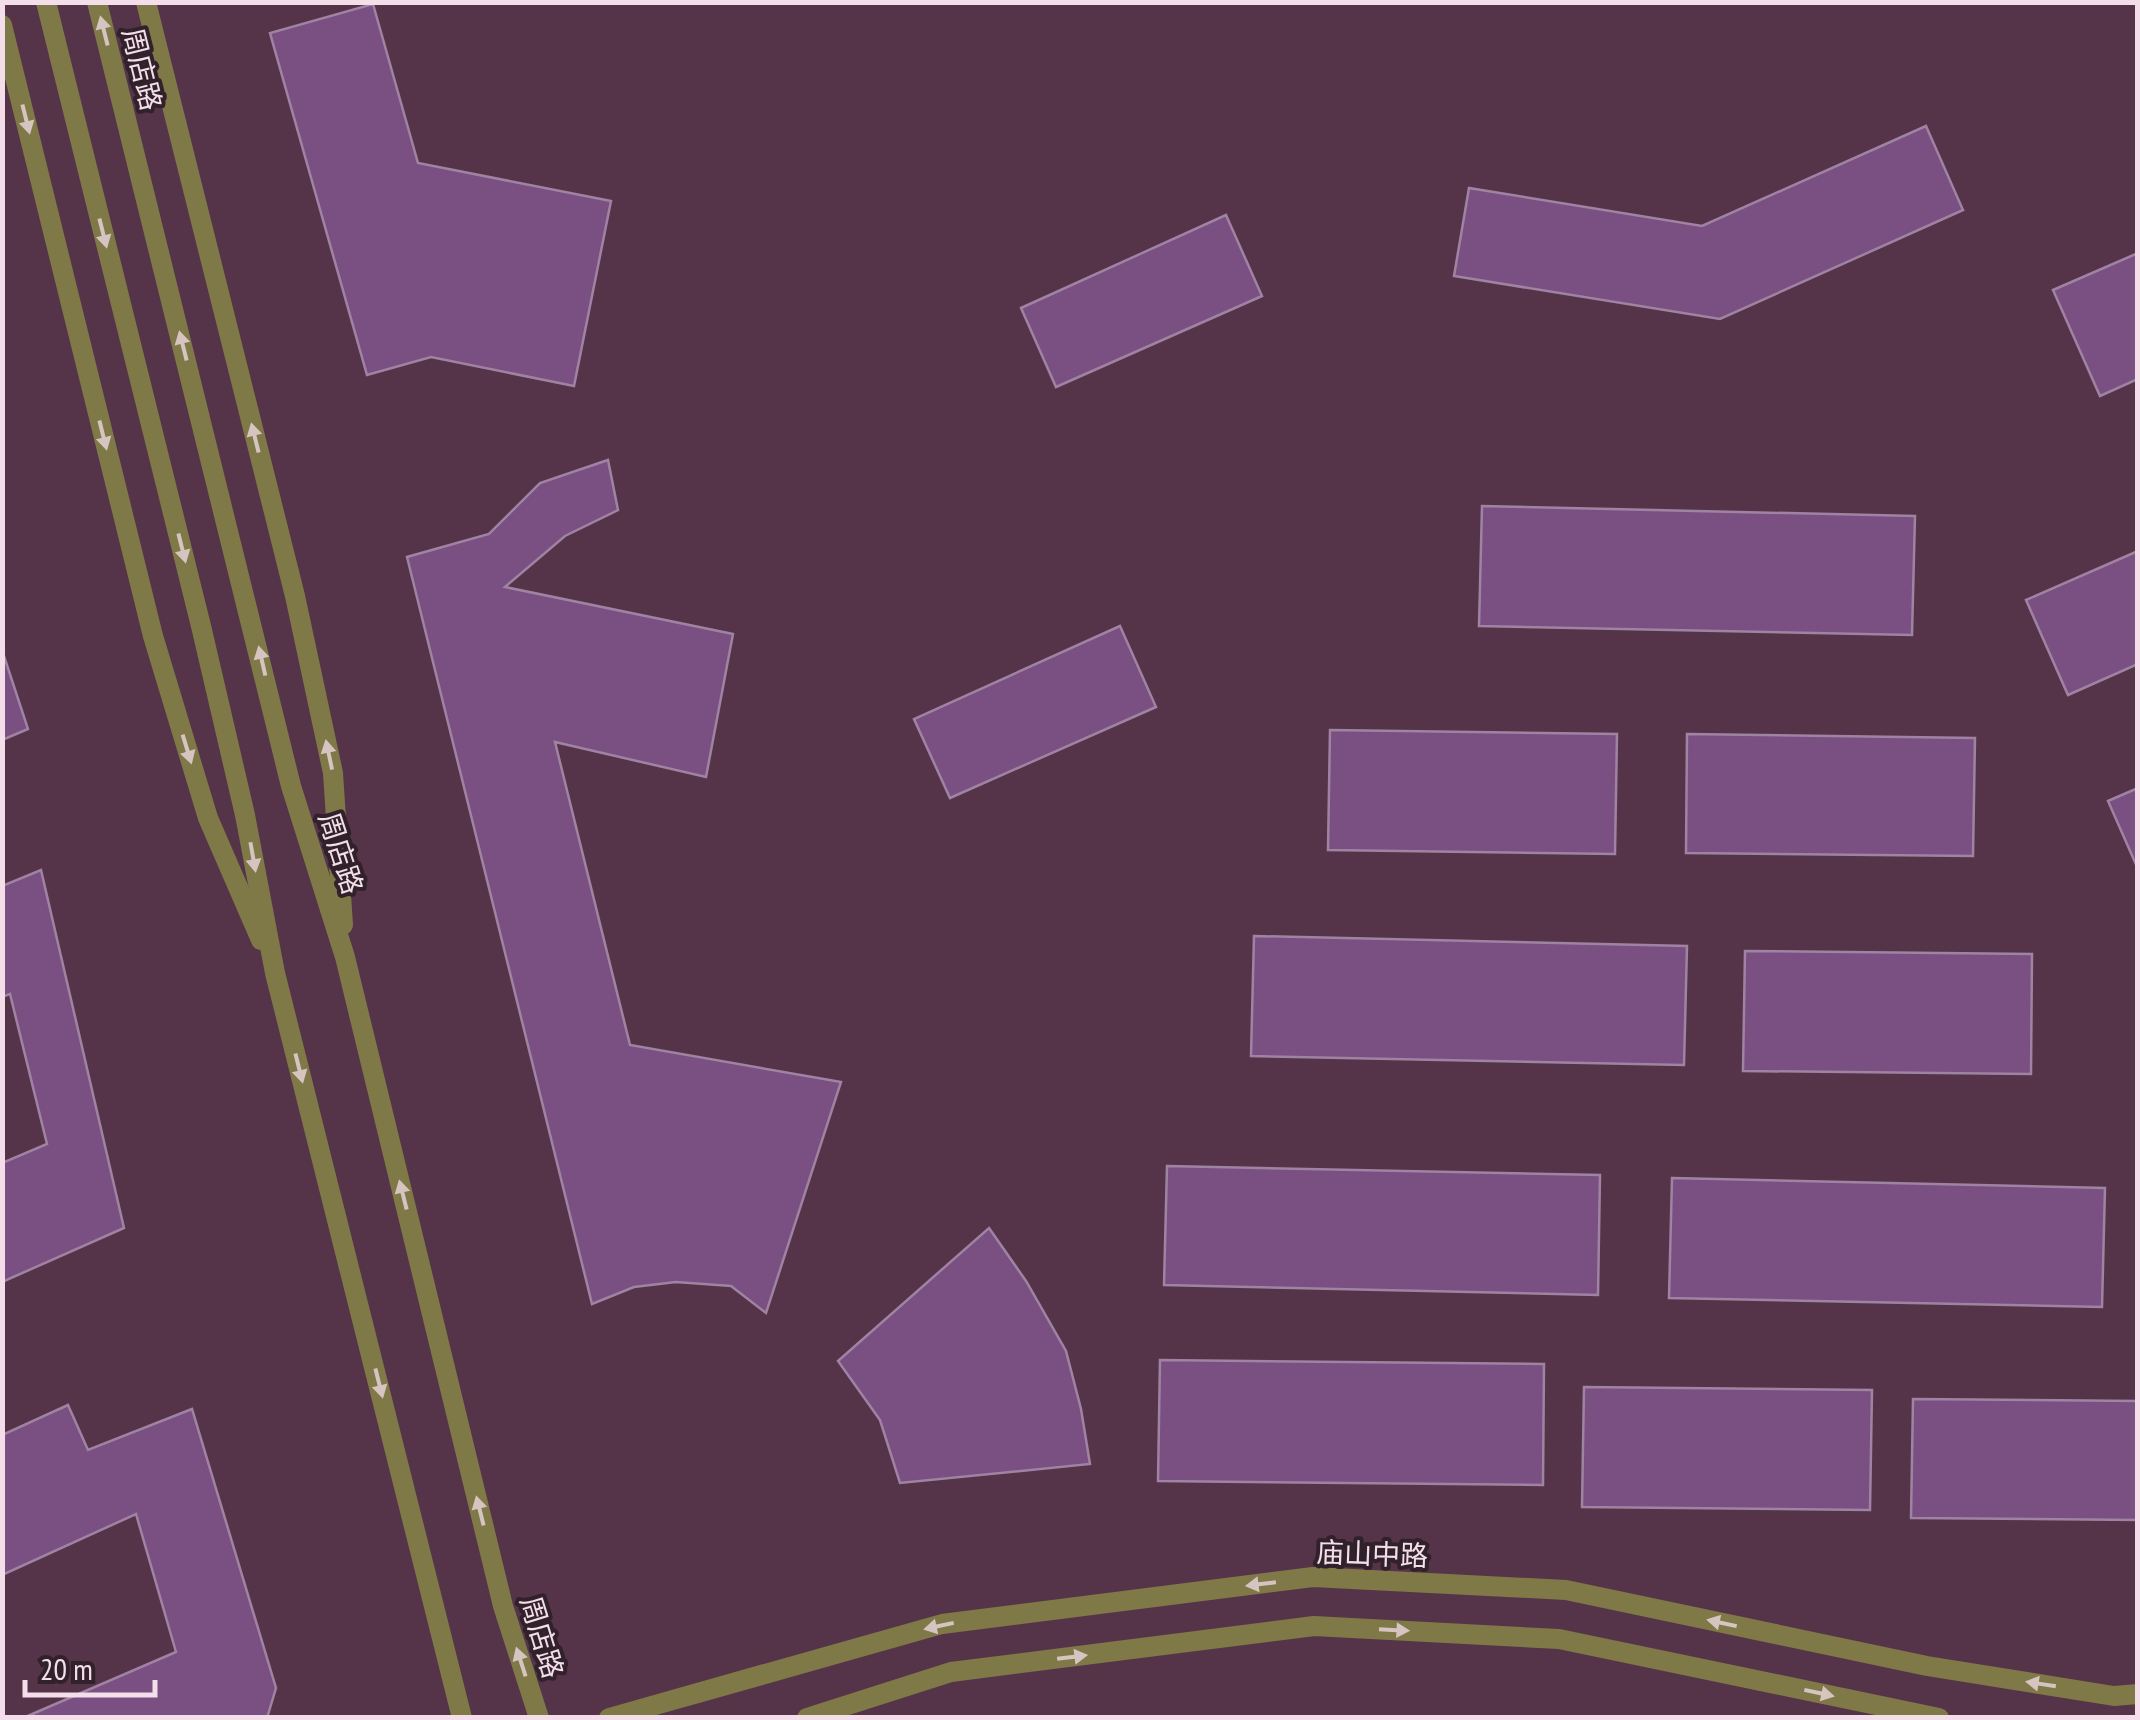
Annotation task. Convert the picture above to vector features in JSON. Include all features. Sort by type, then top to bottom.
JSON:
[{"type":"street","points":[[46,2],[246,814],[275,973],[462,1718]]},
{"type":"street","name":"周店路","points":[[97,2],[291,786],[346,956],[503,1606],[539,1718]]},
{"type":"street","points":[[146,2],[295,596],[333,773],[346,956]]},
{"type":"street","points":[[2,24],[153,636],[208,818],[275,973]]},
{"type":"street","name":"庙山中路","points":[[610,1718],[942,1624],[1313,1577],[1566,1590],[1927,1666],[2114,1696],[2138,1694]]},
{"type":"street","points":[[807,1718],[952,1672],[1314,1626],[1559,1639],[1938,1718]]},
{"type":"building","points":[[373,4],[418,163],[611,201],[574,386],[431,357],[367,375],[270,33]]},
{"type":"building","points":[[1926,126],[1963,210],[1720,319],[1454,276],[1469,188],[1702,226]]},
{"type":"building","points":[[1226,215],[1262,296],[1056,387],[1021,308]]},
{"type":"building","points":[[2138,253],[2138,379],[2100,396],[2053,290]]},
{"type":"building","points":[[608,460],[618,510],[565,536],[505,587],[733,634],[706,777],[555,742],[630,1045],[841,1082],[766,1313],[731,1286],[676,1282],[634,1287],[592,1304],[407,557],[489,534],[540,483]]},
{"type":"building","points":[[1482,506],[1915,516],[1912,635],[1479,626]]},
{"type":"building","points":[[2138,551],[2138,664],[2068,695],[2026,600]]},
{"type":"building","points":[[1120,626],[1156,707],[950,798],[914,719]]},
{"type":"building","points":[[2,650],[28,729],[2,740]]},
{"type":"building","points":[[1330,730],[1617,734],[1615,854],[1328,850]]},
{"type":"building","points":[[1687,734],[1975,738],[1973,856],[1686,853]]},
{"type":"building","points":[[2138,788],[2138,869],[2108,801]]},
{"type":"building","points":[[41,870],[124,1228],[2,1282],[2,1163],[47,1144],[10,994],[2,997],[2,886]]},
{"type":"building","points":[[1254,936],[1687,946],[1684,1065],[1251,1056]]},
{"type":"building","points":[[1745,951],[2032,954],[2031,1074],[1743,1071]]},
{"type":"building","points":[[1167,1166],[1600,1175],[1598,1295],[1164,1285]]},
{"type":"building","points":[[1672,1178],[2105,1188],[2102,1307],[1669,1298]]},
{"type":"building","points":[[989,1228],[1026,1281],[1066,1351],[1090,1464],[900,1483],[880,1420],[838,1361]]},
{"type":"building","points":[[1160,1360],[1544,1364],[1543,1485],[1158,1481]]},
{"type":"building","points":[[1584,1387],[1872,1390],[1870,1510],[1582,1507]]},
{"type":"building","points":[[1913,1399],[2138,1401],[2138,1520],[1911,1518]]},
{"type":"building","points":[[68,1405],[88,1450],[192,1409],[276,1688],[267,1718],[23,1718],[176,1652],[136,1514],[2,1575],[2,1435]]}]
